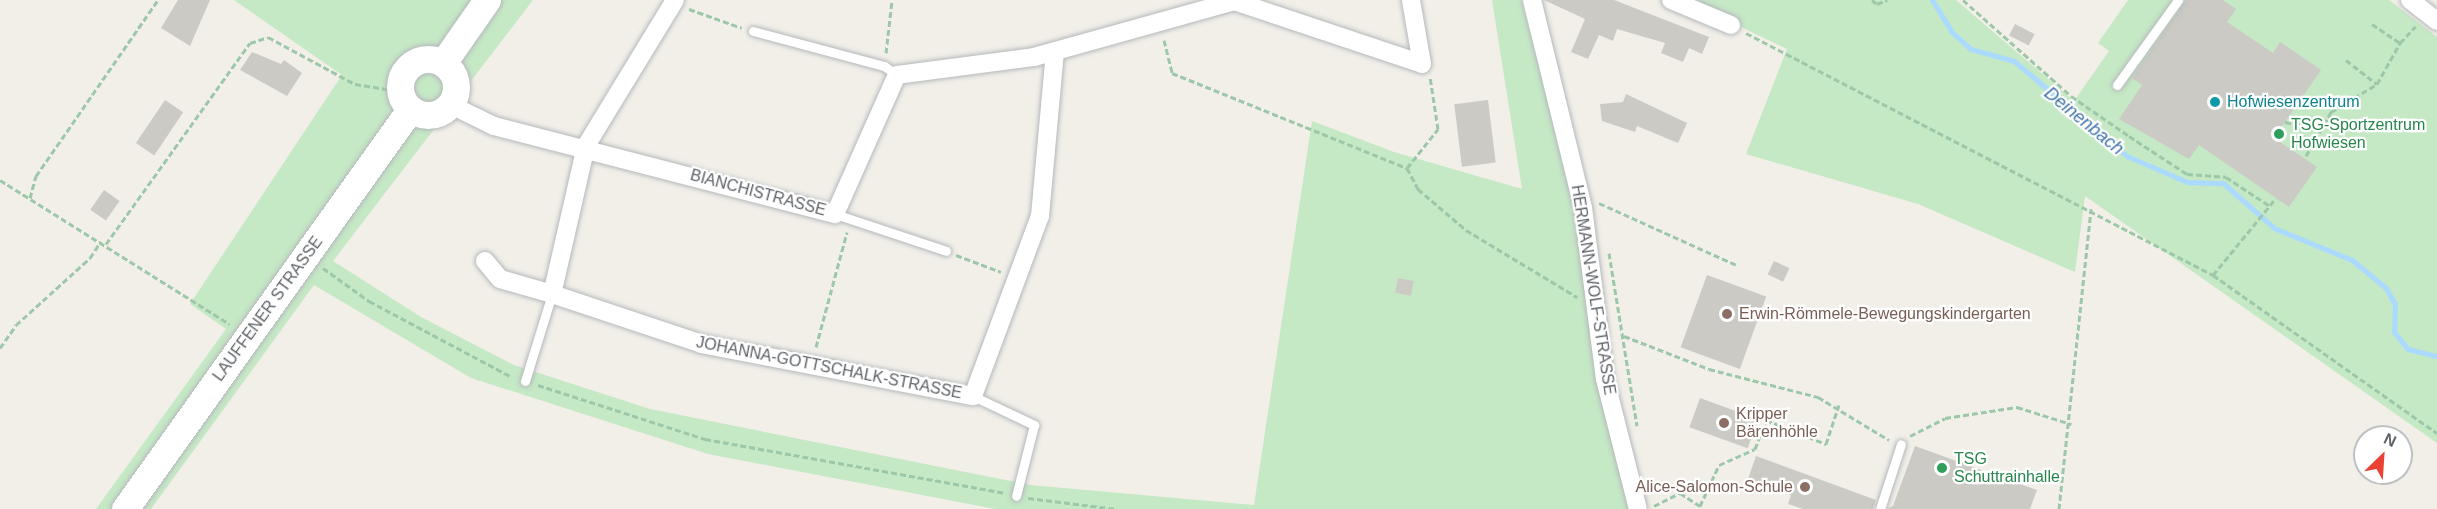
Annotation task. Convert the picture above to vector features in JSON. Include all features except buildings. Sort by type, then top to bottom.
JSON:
[{"type":"street","points":[[405,100],[431,116],[451,105],[456,82],[443,63],[487,0]]},
{"type":"street","points":[[552,294],[585,146],[675,0]]},
{"type":"street","points":[[890,71],[1055,52],[1234,1],[1422,64],[1411,0]]},
{"type":"street","name":"HERMANN-WOLF-STRASSE","points":[[1532,0],[1583,208],[1592,305],[1645,508]]},
{"type":"street","points":[[1671,0],[1731,25]]},
{"type":"street","points":[[2410,0],[2434,18]]},
{"type":"street","name":"JOHANNA-GOTTSCHALK-STRASSE","points":[[485,261],[500,279],[552,294],[658,333],[973,396],[1040,216],[1055,52]]},
{"type":"street","name":"LAUFFENER STRASSE","points":[[125,509],[307,256],[405,100],[412,63],[443,63]]},
{"type":"street","name":"BIANCHISTRASSE","points":[[451,105],[494,126],[585,146],[843,216],[890,71]]},
{"type":"lane","points":[[2117,85],[2178,0]]},
{"type":"lane","points":[[753,31],[890,71]]},
{"type":"lane","points":[[843,216],[946,251]]},
{"type":"lane","points":[[525,381],[552,294]]},
{"type":"lane","points":[[973,396],[1034,425],[1016,496]]},
{"type":"lane","points":[[1880,509],[1901,444]]},
{"type":"path","points":[[30,198],[36,176],[158,0]]},
{"type":"path","points":[[675,0],[707,19],[753,31]]},
{"type":"path","points":[[890,71],[892,0]]},
{"type":"path","points":[[1872,0],[1877,4],[1887,0]]},
{"type":"path","points":[[1963,0],[2071,96],[2129,136],[2187,174],[2226,177],[2270,206]]},
{"type":"path","points":[[2306,156],[2318,128],[2331,111],[2377,84],[2400,43],[2434,18]]},
{"type":"path","points":[[1159,22],[1172,73],[1407,168],[1418,189],[1466,230],[1592,305]]},
{"type":"path","points":[[2372,24],[2400,43]]},
{"type":"path","points":[[1731,25],[2091,208],[2212,275],[2437,433]]},
{"type":"path","points":[[106,244],[250,43],[268,37],[355,84],[405,100]]},
{"type":"path","points":[[2346,60],[2377,84]]},
{"type":"path","points":[[1407,168],[1438,129],[1431,78],[1422,64]]},
{"type":"path","points":[[2285,122],[2318,128]]},
{"type":"path","points":[[0,180],[106,244],[248,335]]},
{"type":"path","points":[[2212,275],[2276,198]]},
{"type":"path","points":[[1598,203],[1736,265]]},
{"type":"path","points":[[2059,509],[2071,424],[2091,208]]},
{"type":"path","points":[[811,364],[843,216]]},
{"type":"path","points":[[0,348],[16,325],[90,258],[101,241]]},
{"type":"path","points":[[946,251],[1017,278]]},
{"type":"path","points":[[307,256],[369,301],[525,381],[705,439],[1016,496],[1116,509]]},
{"type":"path","points":[[1624,336],[1709,369],[1839,405],[1901,444],[1945,418],[1976,411],[2017,407],[2071,424]]},
{"type":"path","points":[[1645,508],[1680,493],[1701,506],[1719,465],[1755,449],[1766,420],[1826,444],[1839,405]]},
{"type":"green space","points":[[234,0],[533,0],[333,261],[421,317],[514,365],[650,409],[1030,485],[1254,505],[1312,121],[1394,152],[1522,189],[1492,0],[1521,0],[1577,207],[1586,301],[1631,509],[995,509],[708,454],[471,378],[314,285],[151,509],[96,509],[226,329],[190,304],[342,75]]},
{"type":"green space","points":[[1685,0],[1956,0],[2074,101],[2109,51],[2098,43],[2128,0],[2389,0],[2437,37],[2437,443],[2085,196],[2075,272],[1918,204],[1746,154],[1787,49]]},
{"type":"waterway","name":"Deinenbach","points":[[1932,0],[1953,33],[1971,49],[2014,61],[2127,156],[2187,182],[2223,183],[2274,228],[2352,260],[2386,288],[2395,304],[2394,332],[2408,349],[2437,356]]},
{"type":"place","name":"Hofwiesenzentrum","points":[[2215,102]]},
{"type":"place","name":"TSG-Sportzentrum Hofwiesen","points":[[2279,134]]},
{"type":"place","name":"Erwin-Römmele-Bewegungskindergarten","points":[[1727,314]]},
{"type":"place","name":"Kripper Bärenhöhle","points":[[1724,423]]},
{"type":"place","name":"TSG Schuttrainhalle","points":[[1942,468]]},
{"type":"place","name":"Alice-Salomon-Schule","points":[[1805,487]]}]
